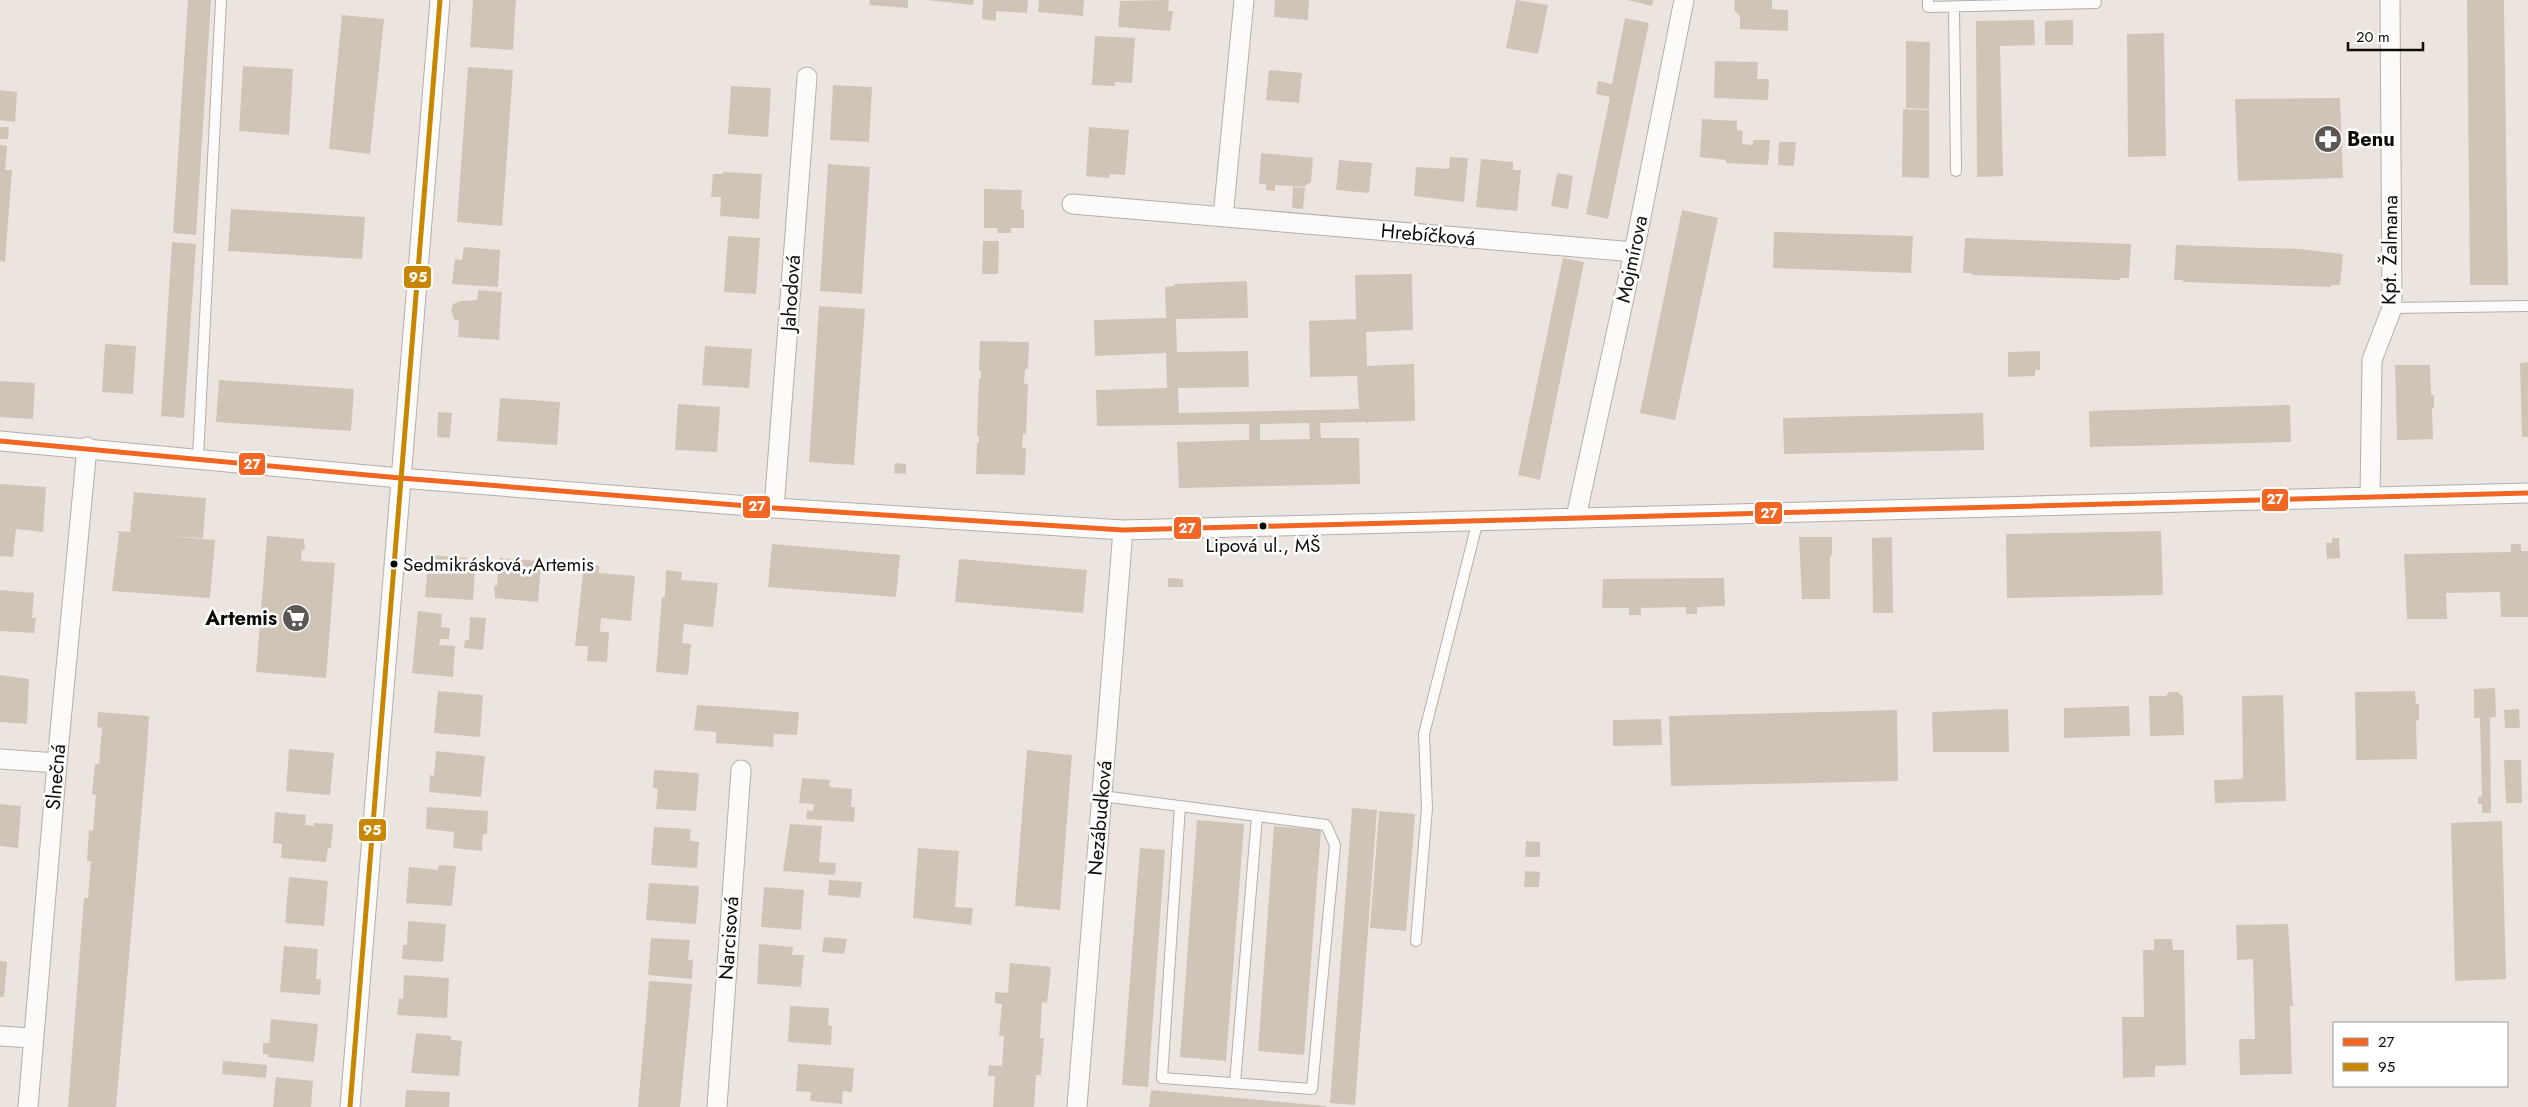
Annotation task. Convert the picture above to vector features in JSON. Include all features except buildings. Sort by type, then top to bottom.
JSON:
[{"type":"street","points":[[350,1107],[440,0]]},
{"type":"street","points":[[1222,217],[1244,0]]},
{"type":"street","name":"Mojmírova","points":[[1576,517],[1634,252],[1684,0]]},
{"type":"street","name":"Kpt. Žalmana","points":[[2370,497],[2372,360],[2392,308],[2390,0]]},
{"type":"street","name":"Jahodová","points":[[774,508],[807,77]]},
{"type":"street","name":"Hrebíčková","points":[[1072,204],[1634,252]]},
{"type":"street","points":[[0,441],[400,478],[774,508],[1123,530],[2528,493]]},
{"type":"street","name":"Slnečná","points":[[28,1107],[32,1038],[87,448]]},
{"type":"street","name":"Nezábudková","points":[[1078,1107],[1123,530]]},
{"type":"street","points":[[0,759],[57,763]]},
{"type":"street","name":"Narcisová","points":[[717,1107],[741,770]]},
{"type":"street","points":[[0,1036],[32,1038]]},
{"type":"lane","points":[[198,458],[221,0]]},
{"type":"lane","points":[[1928,0],[1928,7],[2096,3]]},
{"type":"lane","points":[[1954,7],[1956,170]]},
{"type":"lane","points":[[2392,308],[2528,306]]},
{"type":"lane","points":[[1416,941],[1427,808],[1424,734],[1478,520]]},
{"type":"lane","points":[[1102,796],[1180,806],[1326,825],[1335,845],[1312,1089],[1162,1078],[1180,806]]},
{"type":"lane","points":[[1235,1083],[1257,816]]},
{"type":"transit line","name":"95","points":[[350,1107],[440,0]]},
{"type":"transit line","name":"27","points":[[0,441],[400,478],[774,508],[1123,530],[2528,493]]},
{"type":"place","name":"Benu","points":[[2328,139]]},
{"type":"place","name":"Lipová ul., MŠ","points":[[1263,526]]},
{"type":"place","name":"Sedmikrásková,,Artemis","points":[[394,564]]},
{"type":"place","name":"Artemis","points":[[296,618]]}]
